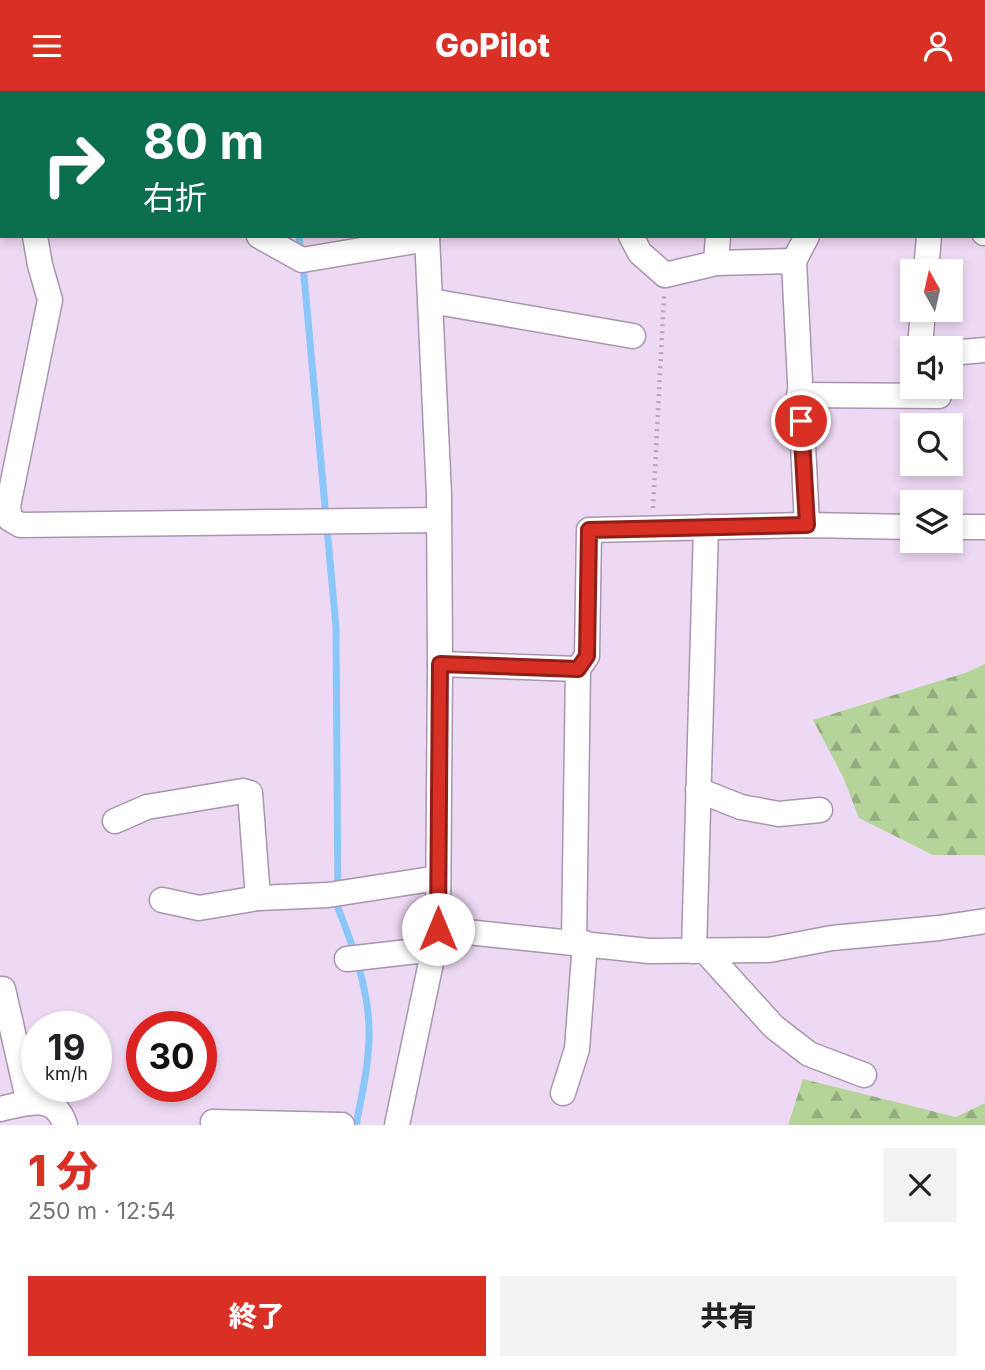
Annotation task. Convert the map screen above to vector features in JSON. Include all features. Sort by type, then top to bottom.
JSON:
[{"type":"street","points":[[35,238],[50,300],[8,506],[10,519],[20,525],[439,520]]},
{"type":"street","points":[[266,238],[290,245],[302,260],[427,238],[439,520],[436,939],[397,1125]]},
{"type":"street","points":[[632,238],[640,253],[665,275],[716,263],[794,261]]},
{"type":"street","points":[[716,263],[718,238]]},
{"type":"street","points":[[806,238],[794,261],[807,525]]},
{"type":"street","points":[[927,259],[929,238]]},
{"type":"street","points":[[430,302],[633,336]]},
{"type":"street","points":[[963,352],[985,350]]},
{"type":"street","points":[[799,395],[900,396]]},
{"type":"street","points":[[563,1093],[577,1049],[580,943],[578,669],[587,656],[589,530],[807,525],[900,527]]},
{"type":"street","points":[[706,527],[698,790],[699,951],[774,1027],[809,1054],[864,1075]]},
{"type":"street","points":[[963,527],[985,527]]},
{"type":"street","points":[[440,664],[578,669]]},
{"type":"street","points":[[698,790],[741,807],[779,814],[820,810]]},
{"type":"street","points":[[115,821],[147,807],[243,791],[250,793],[258,898]]},
{"type":"street","points":[[162,899],[199,908],[258,898],[336,894],[438,879]]},
{"type":"street","points":[[353,958],[436,939],[580,943],[649,951],[769,950],[832,938],[985,921]]},
{"type":"street","points":[[0,989],[3,989],[15,1111],[43,1102],[61,1111],[65,1125]]},
{"type":"street","points":[[212,1122],[342,1125]]},
{"type":"path","points":[[652,528],[665,275]]},
{"type":"green space","points":[[985,664],[985,855],[933,855],[859,818],[843,777],[813,720],[965,673]]},
{"type":"green space","points":[[803,1079],[956,1117],[985,1103],[985,1125],[788,1125]]},
{"type":"waterway","points":[[299,238],[301,253]]},
{"type":"waterway","points":[[303,265],[336,627],[338,908],[363,982],[369,1028],[367,1065],[356,1125]]},
{"type":"route","points":[[438,929],[440,664],[578,669],[587,656],[589,530],[807,525],[801,421]]}]
